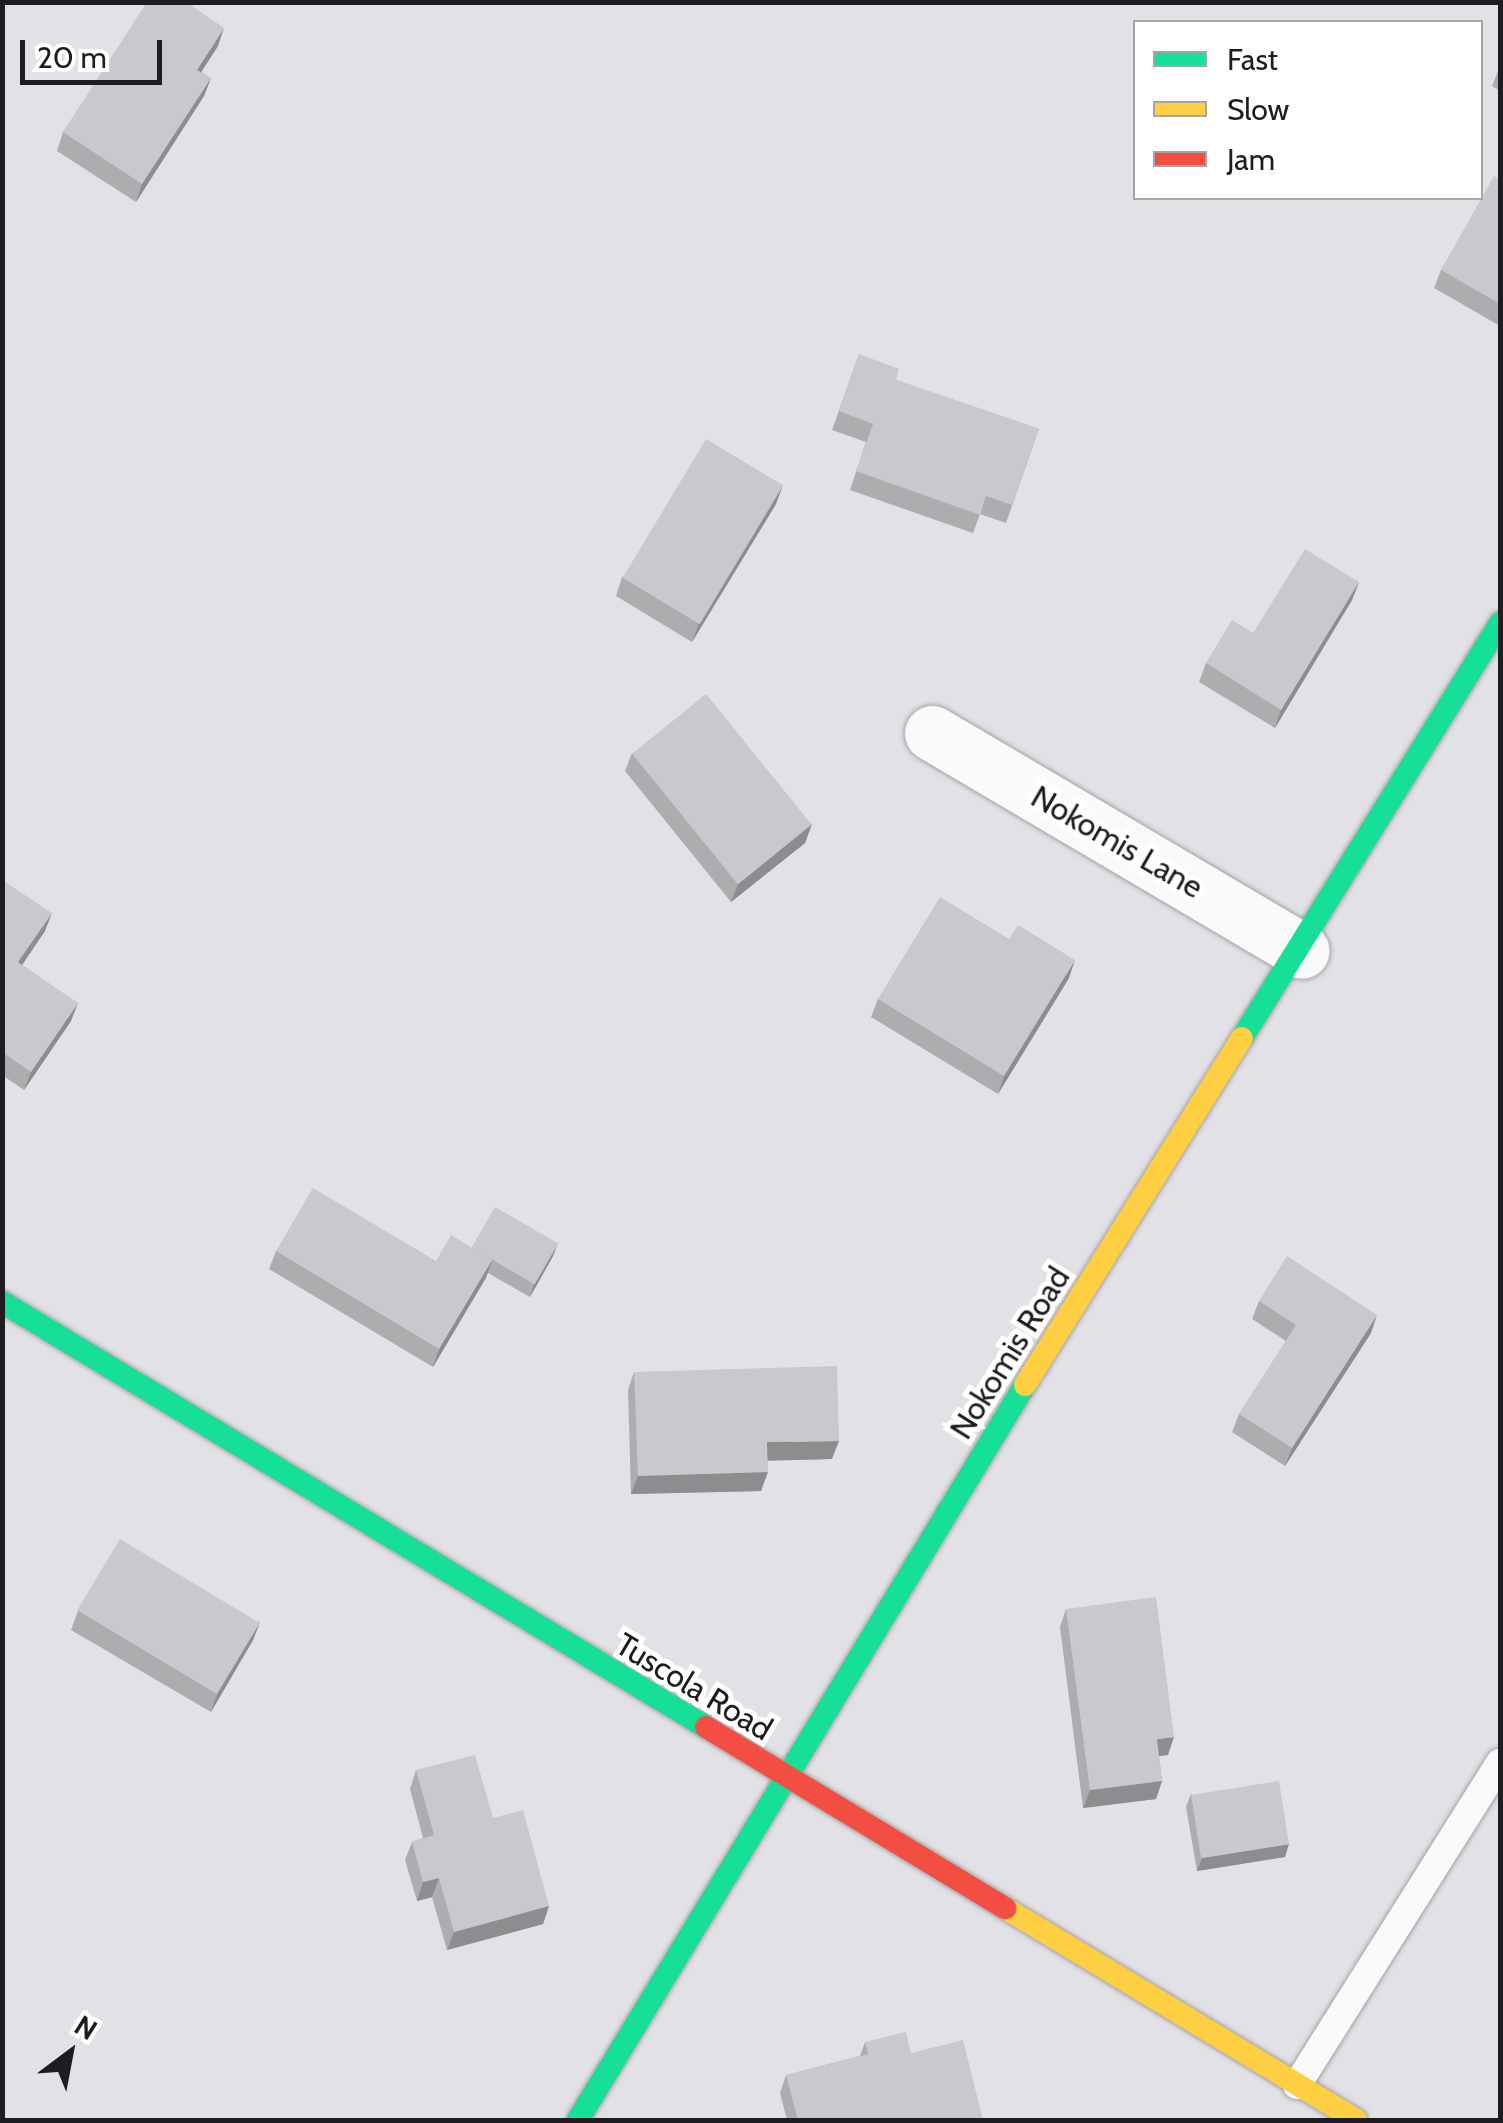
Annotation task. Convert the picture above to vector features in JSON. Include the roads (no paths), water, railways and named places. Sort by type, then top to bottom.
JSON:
[{"type":"street","name":"Nokomis Road","points":[[578,2120],[781,1776],[1302,950],[1500,623]]},
{"type":"street","name":"Nokomis Lane","points":[[932,733],[1302,950]]},
{"type":"street","name":"Tuscola Road","points":[[2,1302],[1356,2120]]},
{"type":"lane","points":[[1297,2085],[1500,1764]]}]
